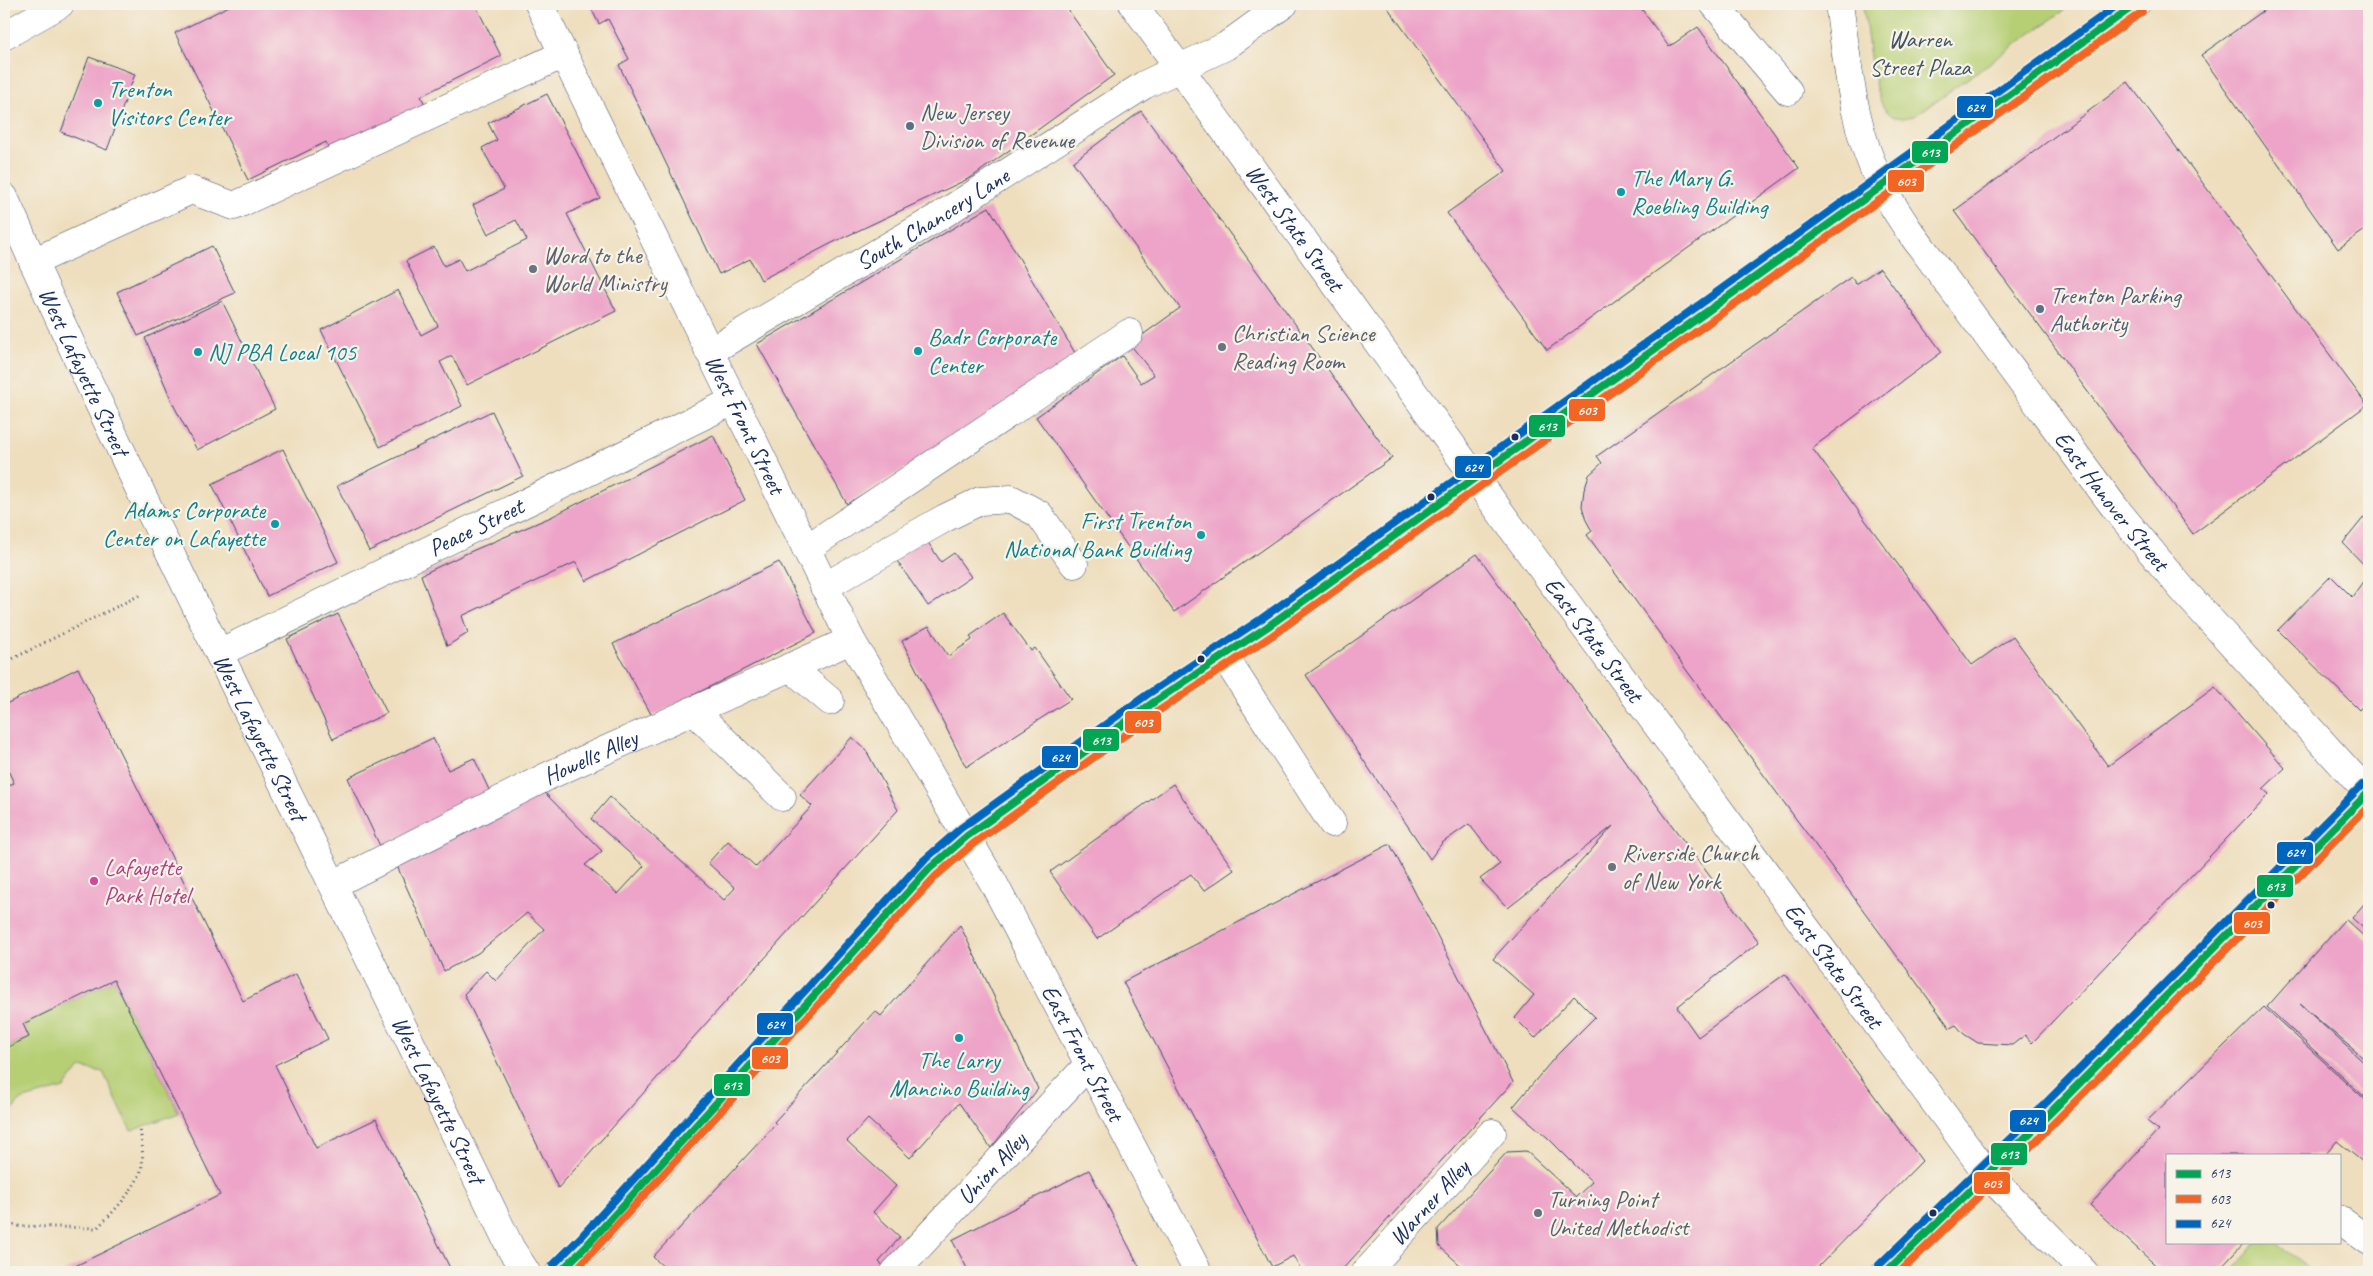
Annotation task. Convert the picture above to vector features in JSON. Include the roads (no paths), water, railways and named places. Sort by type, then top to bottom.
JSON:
[{"type":"street","points":[[4,36],[60,4]]},
{"type":"street","name":"West Front Street","points":[[540,4],[851,640],[967,836]]},
{"type":"street","name":"West State Street","points":[[1133,4],[1475,477]]},
{"type":"street","name":"South Chancery Lane","points":[[709,352],[948,211],[1144,85],[1180,70],[1226,46],[1284,4]]},
{"type":"street","points":[[1714,4],[1788,91]]},
{"type":"street","name":"East Hanover Street","points":[[1838,4],[1856,110],[1864,140],[1882,186],[1908,229],[2115,508],[2183,590],[2369,793]]},
{"type":"street","points":[[560,1272],[588,1244],[929,869],[967,836],[1154,702],[1224,656],[2136,4]]},
{"type":"street","points":[[33,262],[191,190],[234,206],[564,54]]},
{"type":"street","name":"West Lafayette Street","points":[[4,198],[140,492],[334,884],[511,1250],[526,1272]]},
{"type":"street","points":[[806,549],[1129,332]]},
{"type":"street","name":"Peace Street","points":[[219,653],[733,401]]},
{"type":"street","name":"East State Street","points":[[1475,477],[1988,1175],[2084,1272]]},
{"type":"street","points":[[824,587],[945,518],[980,501],[1012,500],[1039,514],[1074,564]]},
{"type":"street","name":"Howells Alley","points":[[334,884],[550,775],[851,640]]},
{"type":"street","points":[[1224,656],[1332,823]]},
{"type":"street","points":[[790,667],[830,701]]},
{"type":"street","points":[[693,710],[782,797]]},
{"type":"street","points":[[1886,1272],[1988,1175],[2369,793]]},
{"type":"street","name":"East Front Street","points":[[967,836],[1198,1272]]},
{"type":"street","name":"Union Alley","points":[[895,1272],[1088,1064]]},
{"type":"street","name":"Warner Alley","points":[[1366,1272],[1492,1133]]},
{"type":"street","points":[[2340,1220],[2369,1241]]},
{"type":"place","name":"Trenton Visitors Center","points":[[98,103]]},
{"type":"place","name":"New Jersey Division of Revenue","points":[[910,126]]},
{"type":"place","name":"The Mary G. Roebling Building","points":[[1621,192]]},
{"type":"place","name":"Word to the World Ministry","points":[[533,269]]},
{"type":"place","name":"Trenton Parking Authority","points":[[2040,309]]},
{"type":"place","name":"Christian Science Reading Room","points":[[1222,347]]},
{"type":"place","name":"Badr Corporate Center","points":[[918,351]]},
{"type":"place","name":"NJ PBA Local 105","points":[[198,352]]},
{"type":"place","name":"Adams Corporate Center on Lafayette","points":[[275,524]]},
{"type":"place","name":"First Trenton National Bank Building","points":[[1201,535]]},
{"type":"place","name":"Riverside Church of New York","points":[[1612,867]]},
{"type":"place","name":"Lafayette Park Hotel","points":[[94,881]]},
{"type":"place","name":"The Larry Mancino Building","points":[[959,1038]]},
{"type":"place","name":"Turning Point United Methodist","points":[[1538,1213]]},
{"type":"park label","name":"Warren Street Plaza","points":[[1920,53]]}]
